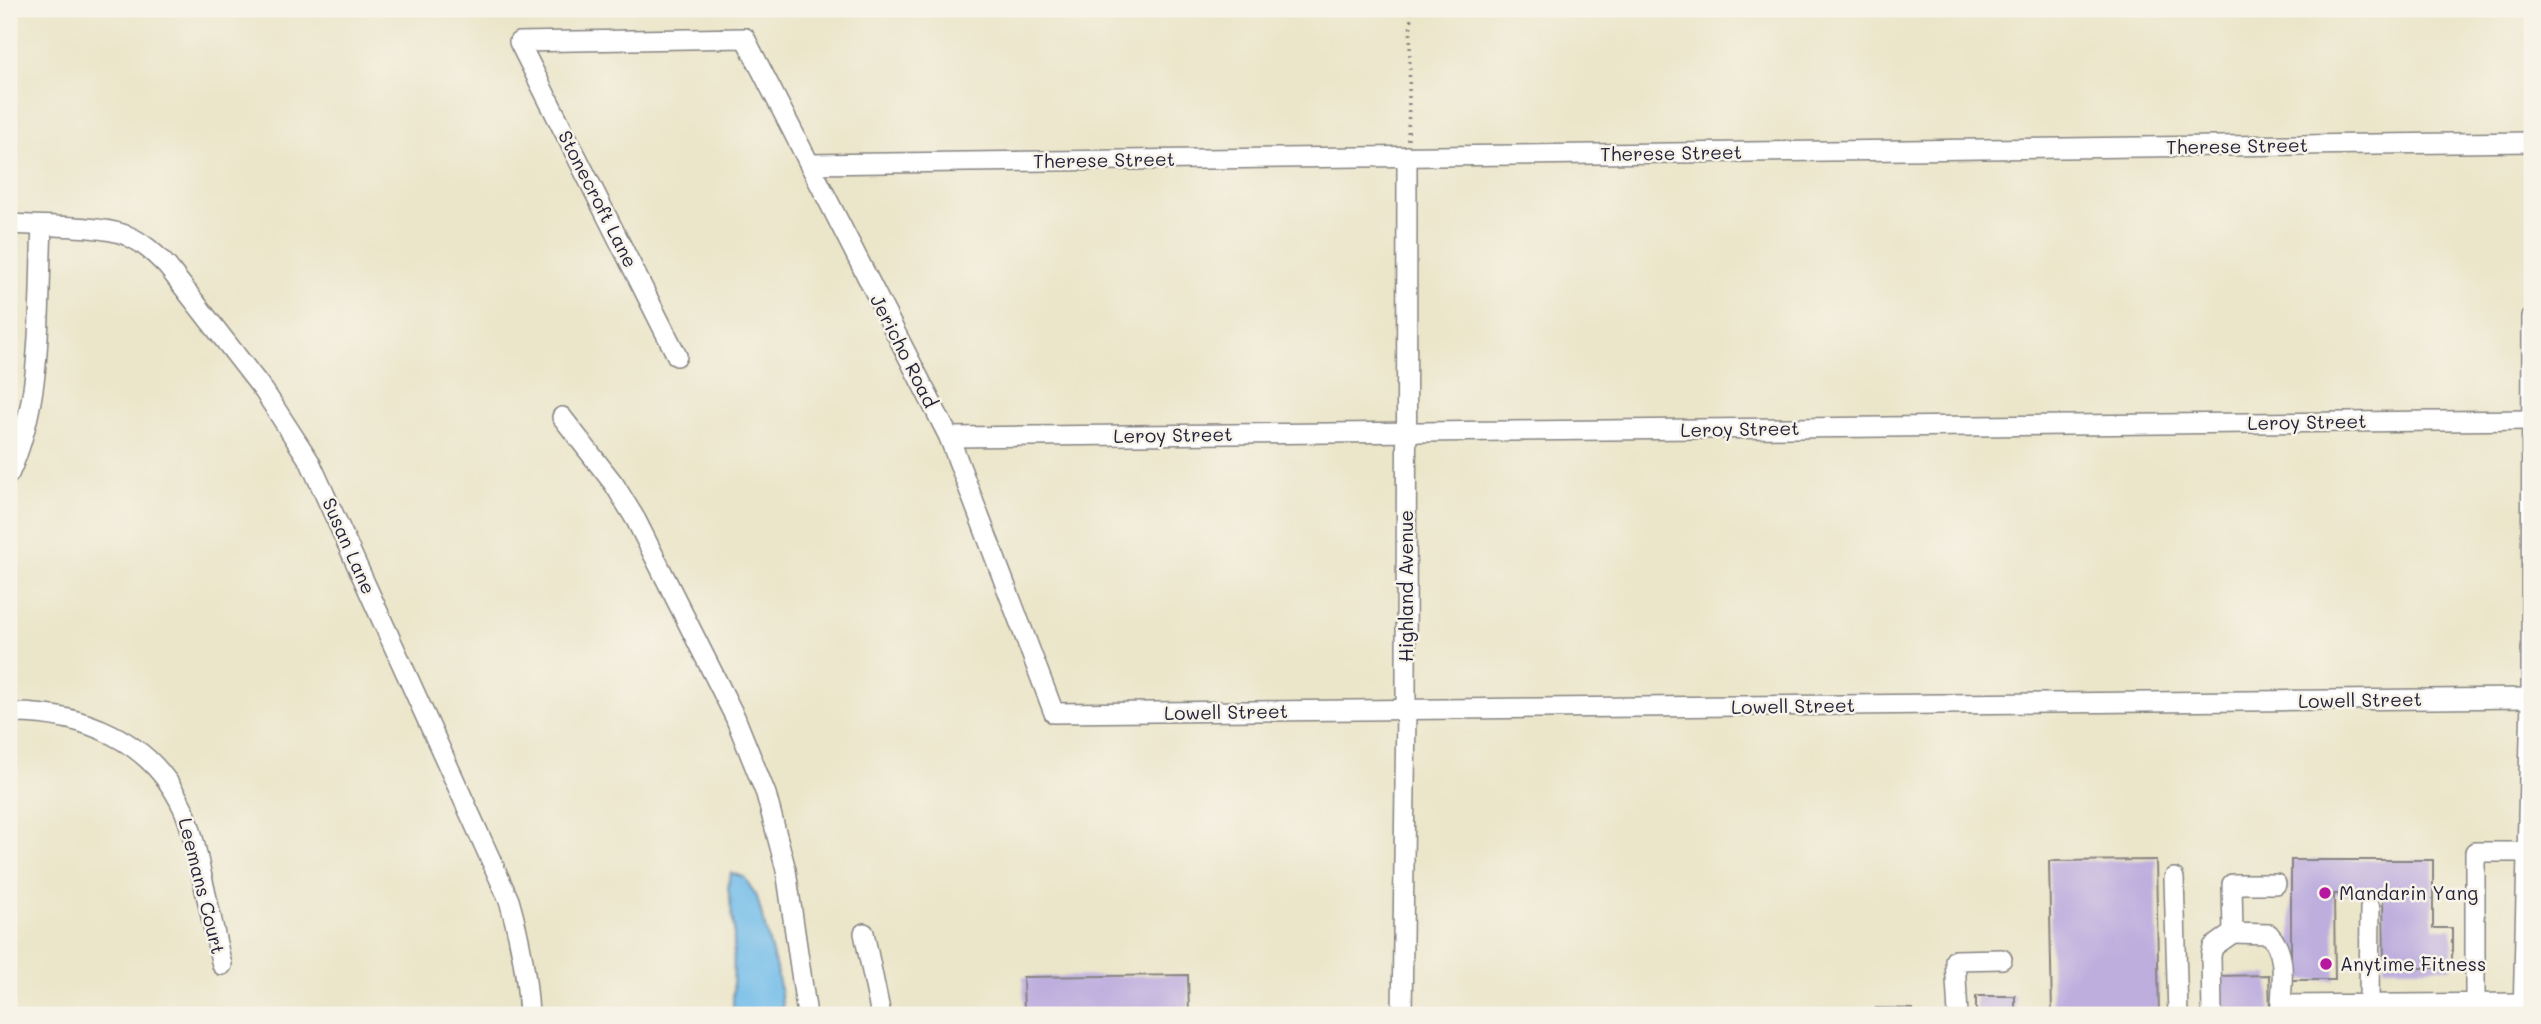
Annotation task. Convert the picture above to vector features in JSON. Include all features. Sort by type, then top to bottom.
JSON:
[{"type":"street","name":"Jericho Road","points":[[519,43],[745,38],[949,438],[1054,713]]},
{"type":"street","name":"Stonecroft Lane","points":[[519,43],[677,356]]},
{"type":"street","name":"Therese Street","points":[[809,164],[2532,142]]},
{"type":"street","name":"Highland Avenue","points":[[1402,1015],[1406,710],[1407,156]]},
{"type":"street","name":"Susan Lane","points":[[9,223],[126,234],[149,248],[167,266],[264,390],[310,462],[509,900],[521,942],[528,984],[529,1015]]},
{"type":"street","points":[[9,474],[30,413],[35,371],[42,226]]},
{"type":"street","points":[[2212,1015],[2213,947],[2232,933],[2269,934],[2276,942],[2283,966],[2281,1010],[2478,1006],[2524,1009],[2528,934],[2531,698],[2532,317]]},
{"type":"street","name":"Leroy Street","points":[[949,438],[2532,410]]},
{"type":"street","points":[[562,417],[614,484],[636,520],[736,717],[766,794],[786,870],[807,1015]]},
{"type":"street","name":"Lowell Street","points":[[1054,713],[2531,698]]},
{"type":"street","name":"Leemans Court","points":[[9,713],[37,713],[74,719],[109,732],[139,751],[164,778],[184,809],[195,845],[222,965]]},
{"type":"street","points":[[2478,1006],[2475,852],[2528,865]]},
{"type":"street","points":[[2174,878],[2178,1015]]},
{"type":"street","points":[[2232,933],[2232,884],[2276,884]]},
{"type":"street","points":[[2370,908],[2377,1007]]},
{"type":"street","points":[[864,933],[881,1015]]},
{"type":"street","points":[[1958,1015],[1955,960],[2002,959]]},
{"type":"path","points":[[1407,156],[1411,9]]},
{"type":"water","points":[[731,873],[744,877],[757,897],[778,976],[784,1015],[733,1015],[734,928],[728,888]]},
{"type":"building","points":[[2156,860],[2159,1015],[2052,1015],[2049,861]]},
{"type":"building","points":[[2291,860],[2433,860],[2433,928],[2452,928],[2452,968],[2384,968],[2383,894],[2334,894],[2335,980],[2291,980]]},
{"type":"building","points":[[1188,975],[1189,1015],[1024,1015],[1023,977]]},
{"type":"building","points":[[2269,975],[2270,1015],[2215,1015],[2215,976]]},
{"type":"building","points":[[1976,996],[2015,996],[2015,1015],[1976,1015]]},
{"type":"building","points":[[1876,1008],[1913,1009],[1913,1015],[1876,1015]]},
{"type":"place","name":"Mandarin Yang","points":[[2325,893]]},
{"type":"place","name":"Anytime Fitness","points":[[2326,964]]}]
